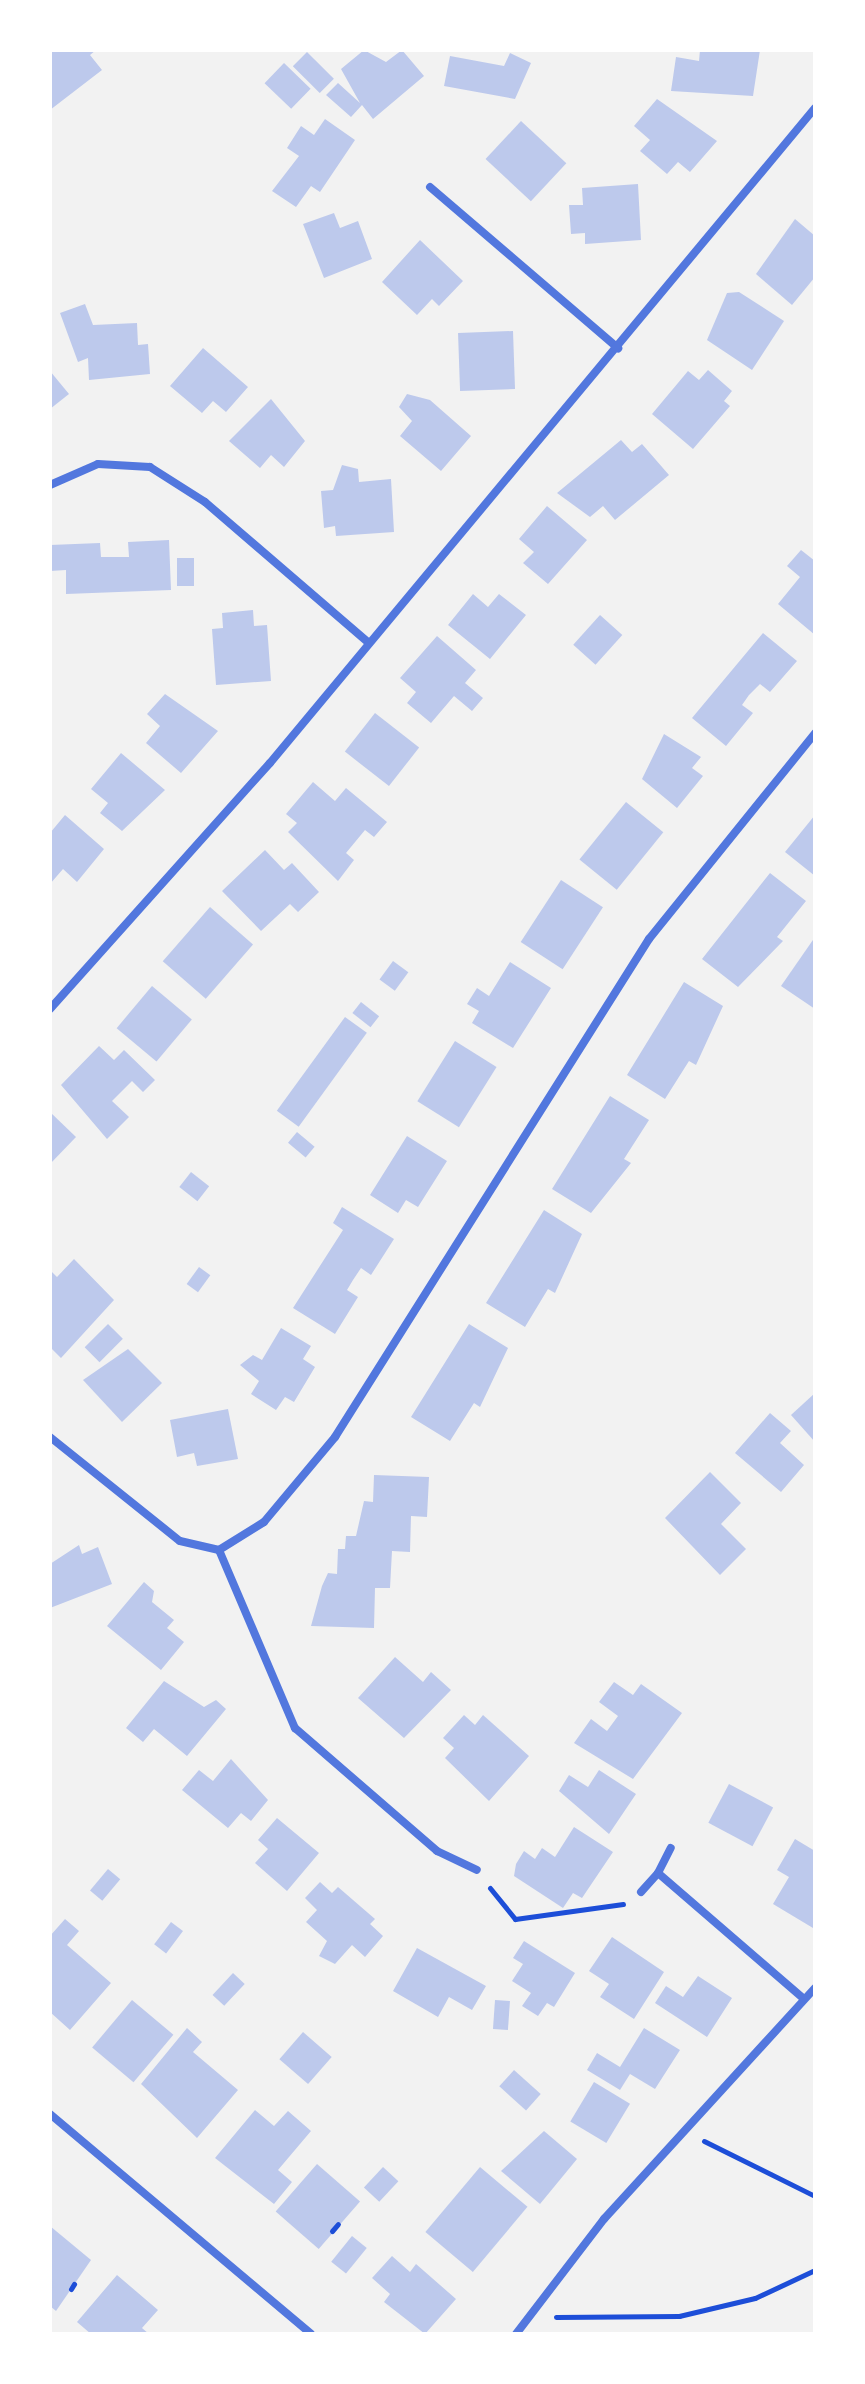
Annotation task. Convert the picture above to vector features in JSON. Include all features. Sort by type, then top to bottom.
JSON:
[{"type":"street","points":[[50,1009],[369,643],[815,108]]},
{"type":"street","points":[[430,187],[618,348]]},
{"type":"street","points":[[50,485],[98,464],[150,467],[205,502],[369,643]]},
{"type":"street","points":[[51,1441],[191,1548],[219,1550],[264,1522],[335,1437],[649,939],[815,733]]},
{"type":"street","points":[[219,1550],[295,1728],[437,1851],[477,1870]]},
{"type":"street","points":[[641,1892],[658,1873],[671,1848]]},
{"type":"street","points":[[658,1873],[803,1998]]},
{"type":"street","points":[[516,2334],[681,2130],[815,1988]]},
{"type":"street","points":[[50,2114],[311,2334]]},
{"type":"path","points":[[477,1870],[515,1919],[616,1909],[641,1892]]},
{"type":"path","points":[[681,2130],[815,2196]]},
{"type":"path","points":[[332,2231],[338,2224]]},
{"type":"path","points":[[527,2317],[679,2316],[755,2298],[815,2270]]},
{"type":"building","points":[[50,50],[96,50],[90,55],[102,70],[50,110]]},
{"type":"building","points":[[364,50],[386,62],[402,50],[424,76],[373,119],[362,105],[351,117],[326,95],[338,83],[360,103],[341,69]]},
{"type":"building","points":[[700,50],[760,50],[753,96],[671,91],[676,57],[699,61]]},
{"type":"building","points":[[307,52],[334,79],[320,93],[293,66]]},
{"type":"building","points":[[510,53],[531,63],[515,99],[444,86],[450,56],[504,66]]},
{"type":"building","points":[[284,63],[311,89],[291,109],[265,83]]},
{"type":"building","points":[[657,99],[717,141],[690,172],[678,162],[667,174],[640,151],[650,140],[634,126]]},
{"type":"building","points":[[325,119],[355,140],[320,192],[311,186],[296,207],[272,191],[299,156],[287,148],[301,126],[314,135]]},
{"type":"building","points":[[521,121],[566,163],[531,201],[486,159]]},
{"type":"building","points":[[638,184],[641,240],[585,244],[585,233],[571,234],[569,205],[583,205],[582,188]]},
{"type":"building","points":[[334,213],[340,228],[358,221],[372,259],[324,278],[303,224]]},
{"type":"building","points":[[795,219],[815,236],[815,277],[792,305],[756,274]]},
{"type":"building","points":[[420,240],[463,281],[439,306],[432,299],[417,315],[382,282]]},
{"type":"building","points":[[739,292],[784,321],[752,370],[707,340],[727,293]]},
{"type":"building","points":[[85,304],[93,325],[137,323],[138,345],[148,344],[150,374],[89,380],[88,358],[78,362],[60,313]]},
{"type":"building","points":[[513,331],[515,389],[460,391],[458,333]]},
{"type":"building","points":[[203,348],[248,387],[226,412],[213,401],[202,413],[170,386]]},
{"type":"building","points":[[708,370],[732,391],[724,401],[730,406],[693,449],[652,414],[688,371],[699,380]]},
{"type":"building","points":[[50,371],[69,394],[50,409]]},
{"type":"building","points":[[407,394],[430,400],[471,436],[441,471],[400,436],[412,421],[399,407]]},
{"type":"building","points":[[271,399],[305,441],[284,467],[271,455],[260,468],[229,441]]},
{"type":"building","points":[[621,440],[632,452],[642,444],[669,475],[615,520],[603,506],[590,517],[557,493]]},
{"type":"building","points":[[342,465],[358,469],[359,482],[391,479],[394,532],[336,536],[335,526],[324,528],[321,491],[333,490]]},
{"type":"building","points":[[547,506],[587,540],[548,584],[523,563],[534,552],[519,539]]},
{"type":"building","points":[[169,540],[171,590],[66,594],[66,570],[50,571],[50,545],[100,543],[101,557],[129,557],[128,542]]},
{"type":"building","points":[[801,550],[815,561],[815,635],[778,604],[800,577],[787,566]]},
{"type":"building","points":[[177,558],[194,558],[194,586],[177,586]]},
{"type":"building","points":[[473,594],[488,607],[499,594],[526,615],[490,659],[448,625]]},
{"type":"building","points":[[253,610],[254,626],[267,625],[271,681],[216,685],[212,629],[223,628],[222,613]]},
{"type":"building","points":[[600,615],[622,635],[596,665],[573,645]]},
{"type":"building","points":[[763,633],[797,661],[770,692],[760,684],[749,695],[742,705],[753,713],[726,746],[692,718]]},
{"type":"building","points":[[437,636],[476,670],[465,683],[483,698],[472,711],[454,696],[431,723],[407,703],[416,692],[400,678]]},
{"type":"building","points":[[165,694],[218,731],[181,773],[146,743],[160,726],[147,714]]},
{"type":"building","points":[[375,713],[419,747],[389,786],[345,752]]},
{"type":"building","points":[[664,734],[701,757],[692,768],[703,776],[677,808],[642,779]]},
{"type":"building","points":[[121,753],[165,790],[122,831],[100,813],[108,803],[91,789]]},
{"type":"building","points":[[313,782],[335,801],[346,788],[387,822],[374,837],[365,830],[346,853],[354,860],[338,881],[288,832],[297,823],[286,814]]},
{"type":"building","points":[[626,802],[663,832],[617,890],[579,860]]},
{"type":"building","points":[[65,815],[104,849],[77,882],[63,869],[50,884],[50,833]]},
{"type":"building","points":[[815,815],[815,876],[785,852]]},
{"type":"building","points":[[265,850],[284,870],[292,863],[319,892],[298,912],[290,904],[261,931],[222,891]]},
{"type":"building","points":[[770,873],[806,901],[777,937],[783,941],[738,987],[702,959]]},
{"type":"building","points":[[561,880],[603,907],[563,969],[521,942]]},
{"type":"building","points":[[210,907],[253,944],[206,999],[163,961]]},
{"type":"building","points":[[815,937],[815,1009],[781,986]]},
{"type":"building","points":[[393,961],[408,972],[395,991],[379,980]]},
{"type":"building","points":[[510,962],[551,988],[513,1048],[472,1023],[479,1011],[467,1004],[477,988],[489,996]]},
{"type":"building","points":[[684,982],[723,1006],[696,1065],[689,1061],[665,1099],[627,1075]]},
{"type":"building","points":[[152,986],[192,1019],[156,1062],[117,1028]]},
{"type":"building","points":[[361,1002],[379,1016],[371,1027],[352,1013]]},
{"type":"building","points":[[345,1017],[367,1033],[299,1127],[277,1111]]},
{"type":"building","points":[[455,1041],[497,1067],[459,1127],[417,1101]]},
{"type":"building","points":[[99,1046],[114,1060],[124,1050],[155,1080],[143,1092],[132,1081],[112,1101],[129,1117],[107,1139],[61,1085]]},
{"type":"building","points":[[610,1096],[649,1120],[624,1159],[631,1163],[591,1213],[552,1189]]},
{"type":"building","points":[[50,1112],[76,1137],[50,1164]]},
{"type":"building","points":[[297,1132],[315,1147],[306,1158],[288,1143]]},
{"type":"building","points":[[407,1136],[447,1161],[418,1207],[406,1200],[398,1213],[370,1195]]},
{"type":"building","points":[[191,1172],[209,1186],[197,1201],[179,1187]]},
{"type":"building","points":[[342,1207],[394,1239],[371,1275],[361,1268],[353,1280],[347,1290],[358,1297],[335,1334],[293,1308],[343,1230],[333,1223]]},
{"type":"building","points":[[544,1210],[582,1234],[555,1293],[548,1289],[525,1327],[486,1303]]},
{"type":"building","points":[[74,1259],[114,1300],[61,1358],[50,1347],[50,1270],[57,1277]]},
{"type":"building","points":[[199,1267],[210,1275],[198,1292],[187,1284]]},
{"type":"building","points":[[108,1324],[123,1339],[100,1362],[85,1347]]},
{"type":"building","points":[[469,1324],[508,1348],[480,1407],[474,1403],[450,1441],[411,1417]]},
{"type":"building","points":[[281,1328],[311,1346],[303,1359],[315,1367],[294,1402],[285,1397],[276,1410],[251,1394],[259,1381],[240,1365],[253,1355],[262,1360]]},
{"type":"building","points":[[128,1349],[162,1383],[122,1422],[83,1380]]},
{"type":"building","points":[[815,1393],[815,1442],[791,1415]]},
{"type":"building","points":[[228,1409],[238,1459],[197,1466],[194,1453],[177,1457],[170,1420]]},
{"type":"building","points":[[770,1413],[791,1431],[780,1443],[804,1465],[781,1492],[735,1453]]},
{"type":"building","points":[[710,1472],[741,1503],[721,1524],[746,1549],[720,1575],[665,1518]]},
{"type":"building","points":[[374,1475],[429,1477],[427,1517],[411,1516],[410,1552],[392,1551],[390,1588],[375,1588],[374,1628],[311,1626],[328,1573],[337,1574],[338,1549],[345,1549],[346,1536],[356,1536],[364,1501],[373,1502]]},
{"type":"building","points":[[79,1545],[82,1554],[98,1547],[112,1584],[50,1608],[50,1564]]},
{"type":"building","points":[[144,1582],[154,1591],[152,1602],[174,1620],[167,1628],[184,1642],[161,1670],[107,1626]]},
{"type":"building","points":[[395,1657],[423,1682],[431,1672],[451,1690],[404,1738],[358,1698]]},
{"type":"building","points":[[164,1681],[204,1707],[216,1700],[226,1709],[187,1756],[154,1729],[143,1742],[126,1728]]},
{"type":"building","points":[[614,1682],[633,1695],[641,1684],[682,1713],[633,1779],[574,1743],[591,1719],[607,1731],[618,1716],[599,1702]]},
{"type":"building","points":[[464,1715],[475,1725],[483,1715],[529,1756],[489,1801],[445,1758],[454,1748],[443,1738]]},
{"type":"building","points":[[231,1759],[268,1800],[251,1821],[241,1813],[228,1828],[182,1790],[199,1770],[213,1781]]},
{"type":"building","points":[[599,1770],[636,1794],[609,1834],[559,1791],[569,1775],[588,1787]]},
{"type":"building","points":[[729,1784],[773,1807],[752,1846],[708,1823]]},
{"type":"building","points":[[277,1818],[319,1853],[287,1891],[255,1863],[268,1849],[258,1840]]},
{"type":"building","points":[[574,1827],[613,1852],[582,1898],[573,1893],[563,1908],[514,1876],[516,1864],[524,1851],[535,1859],[542,1848],[555,1857]]},
{"type":"building","points":[[795,1839],[815,1851],[813,1928],[773,1904],[789,1877],[777,1870]]},
{"type":"building","points":[[108,1869],[120,1879],[102,1901],[90,1890]]},
{"type":"building","points":[[320,1882],[332,1893],[338,1887],[375,1919],[370,1924],[383,1936],[365,1957],[352,1945],[335,1964],[319,1956],[327,1941],[306,1922],[317,1910],[305,1898]]},
{"type":"building","points":[[65,1919],[79,1931],[67,1945],[111,1983],[70,2030],[50,2012],[50,1936]]},
{"type":"building","points":[[171,1922],[183,1931],[166,1953],[154,1944]]},
{"type":"building","points":[[612,1937],[664,1972],[634,2019],[600,1997],[609,1984],[589,1971]]},
{"type":"building","points":[[524,1941],[575,1973],[554,2007],[547,2003],[538,2016],[522,2006],[531,1993],[512,1981],[523,1964],[513,1958]]},
{"type":"building","points":[[417,1948],[486,1986],[472,2010],[449,1997],[438,2017],[393,1991]]},
{"type":"building","points":[[233,1973],[245,1984],[224,2006],[213,1995]]},
{"type":"building","points":[[698,1976],[732,1998],[707,2037],[655,2003],[666,1986],[683,1997]]},
{"type":"building","points":[[132,2000],[173,2035],[134,2082],[92,2047]]},
{"type":"building","points":[[495,2000],[510,2001],[508,2030],[493,2029]]},
{"type":"building","points":[[187,2028],[202,2042],[193,2052],[238,2090],[197,2138],[141,2084]]},
{"type":"building","points":[[644,2028],[680,2050],[655,2089],[630,2074],[620,2090],[587,2070],[597,2053],[620,2067]]},
{"type":"building","points":[[303,2032],[332,2057],[308,2084],[279,2059]]},
{"type":"building","points":[[514,2070],[541,2094],[526,2110],[499,2086]]},
{"type":"building","points":[[594,2082],[630,2104],[606,2143],[570,2121]]},
{"type":"building","points":[[255,2110],[274,2126],[288,2111],[311,2131],[278,2170],[292,2182],[274,2204],[215,2158]]},
{"type":"building","points":[[544,2131],[577,2159],[540,2204],[501,2171]]},
{"type":"building","points":[[317,2164],[360,2201],[319,2249],[276,2212]]},
{"type":"building","points":[[383,2167],[398,2181],[379,2202],[364,2187]]},
{"type":"building","points":[[480,2167],[527,2207],[473,2272],[425,2232]]},
{"type":"building","points":[[50,2226],[91,2260],[56,2311],[50,2306]]},
{"type":"building","points":[[352,2236],[367,2248],[346,2274],[331,2262]]},
{"type":"building","points":[[392,2256],[410,2272],[416,2264],[456,2299],[425,2334],[384,2302],[390,2294],[372,2278]]},
{"type":"building","points":[[117,2275],[158,2310],[142,2328],[149,2334],[91,2334],[77,2322]]}]
